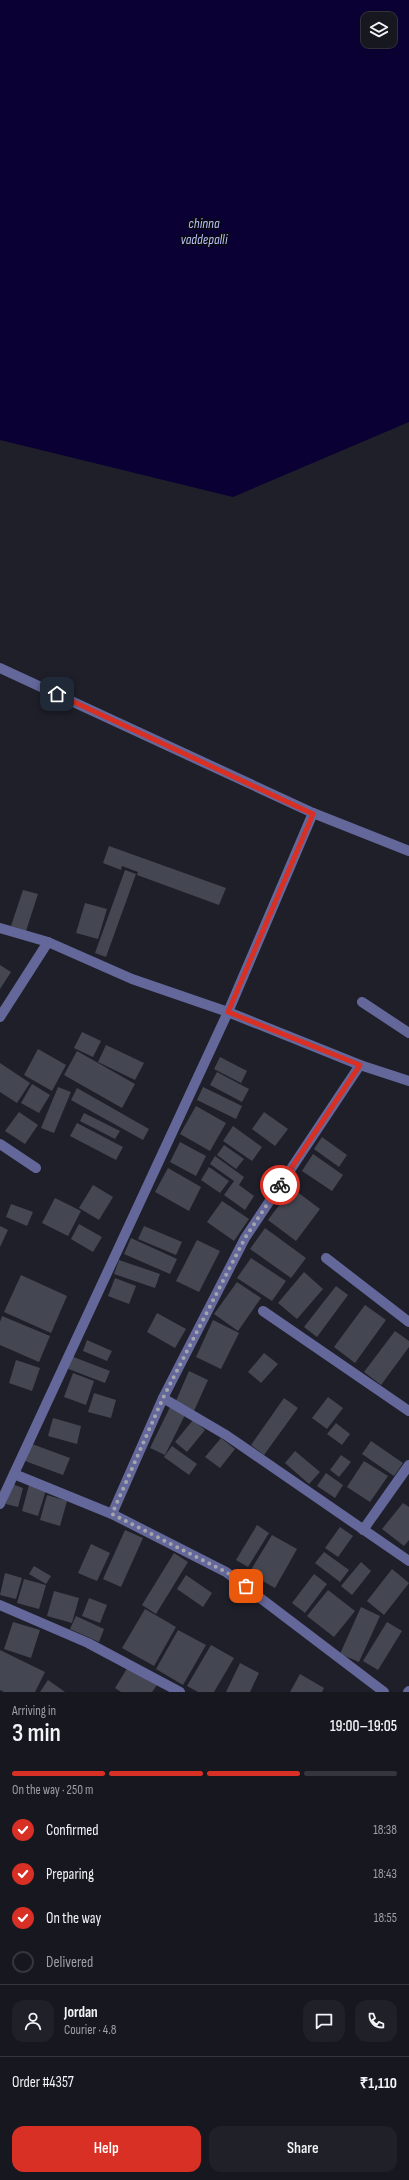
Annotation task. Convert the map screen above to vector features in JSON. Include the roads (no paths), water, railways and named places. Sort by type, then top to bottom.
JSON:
[{"type":"street","points":[[0,668],[313,814],[409,851]]},
{"type":"street","points":[[2,1497],[228,1012],[313,814]]},
{"type":"street","points":[[0,928],[48,942],[132,979],[228,1012],[360,1065],[409,1081]]},
{"type":"street","points":[[0,1017],[48,942]]},
{"type":"street","points":[[362,1002],[409,1033]]},
{"type":"street","points":[[112,1514],[163,1398],[245,1238],[360,1065]]},
{"type":"street","points":[[0,1144],[36,1168]]},
{"type":"street","points":[[326,1258],[409,1322]]},
{"type":"street","points":[[263,1311],[409,1411]]},
{"type":"street","points":[[163,1398],[226,1435],[409,1560]]},
{"type":"street","points":[[364,1530],[409,1465]]},
{"type":"street","points":[[14,1474],[112,1514],[226,1572],[384,1692]]},
{"type":"street","points":[[0,1605],[88,1643],[180,1692]]},
{"type":"water","name":"chinna vaddepalli","points":[[0,0],[409,0],[409,422],[233,497],[0,440]]}]
